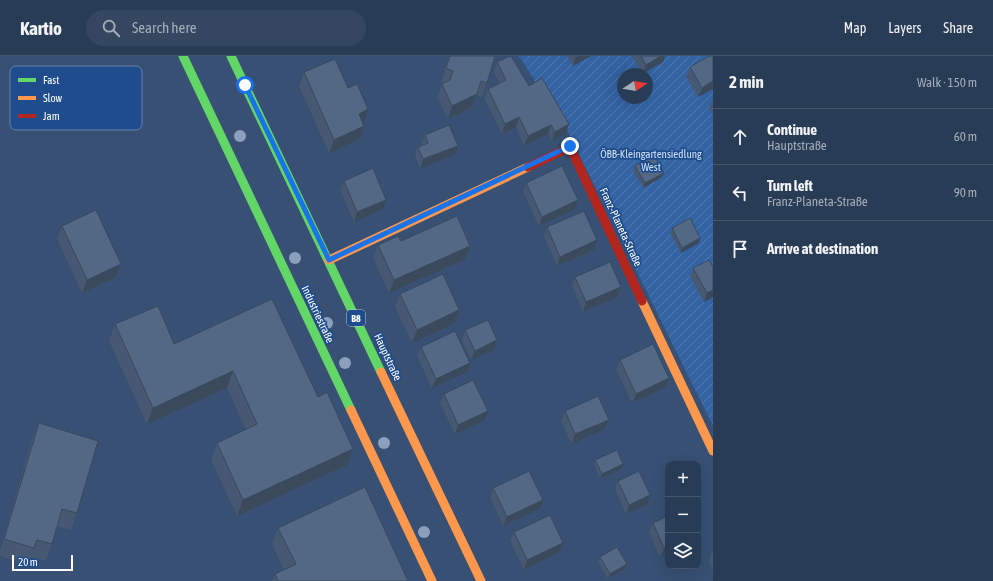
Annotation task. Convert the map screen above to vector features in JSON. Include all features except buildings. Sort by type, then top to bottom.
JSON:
[{"type":"street","name":"Industriestraße","points":[[183,56],[432,581]]},
{"type":"street","name":"Hauptstraße","points":[[231,56],[481,581]]},
{"type":"street","name":"Franz-Planeta-Straße","points":[[329,260],[570,146],[713,451]]},
{"type":"green space","name":"ÖBB-Kleingartensiedlung West","points":[[519,56],[713,56],[713,426],[568,132]]},
{"type":"traffic: fast","points":[[183,56],[351,410]]},
{"type":"traffic: fast","points":[[231,56],[381,372]]},
{"type":"traffic: slow","points":[[329,260],[528,167]]},
{"type":"traffic: slow","points":[[642,301],[713,451]]},
{"type":"traffic: slow","points":[[381,372],[481,581]]},
{"type":"traffic: slow","points":[[351,410],[432,581]]},
{"type":"traffic: jam","points":[[528,167],[570,147],[642,301]]},
{"type":"route","points":[[245,85],[329,260],[570,146]]}]
